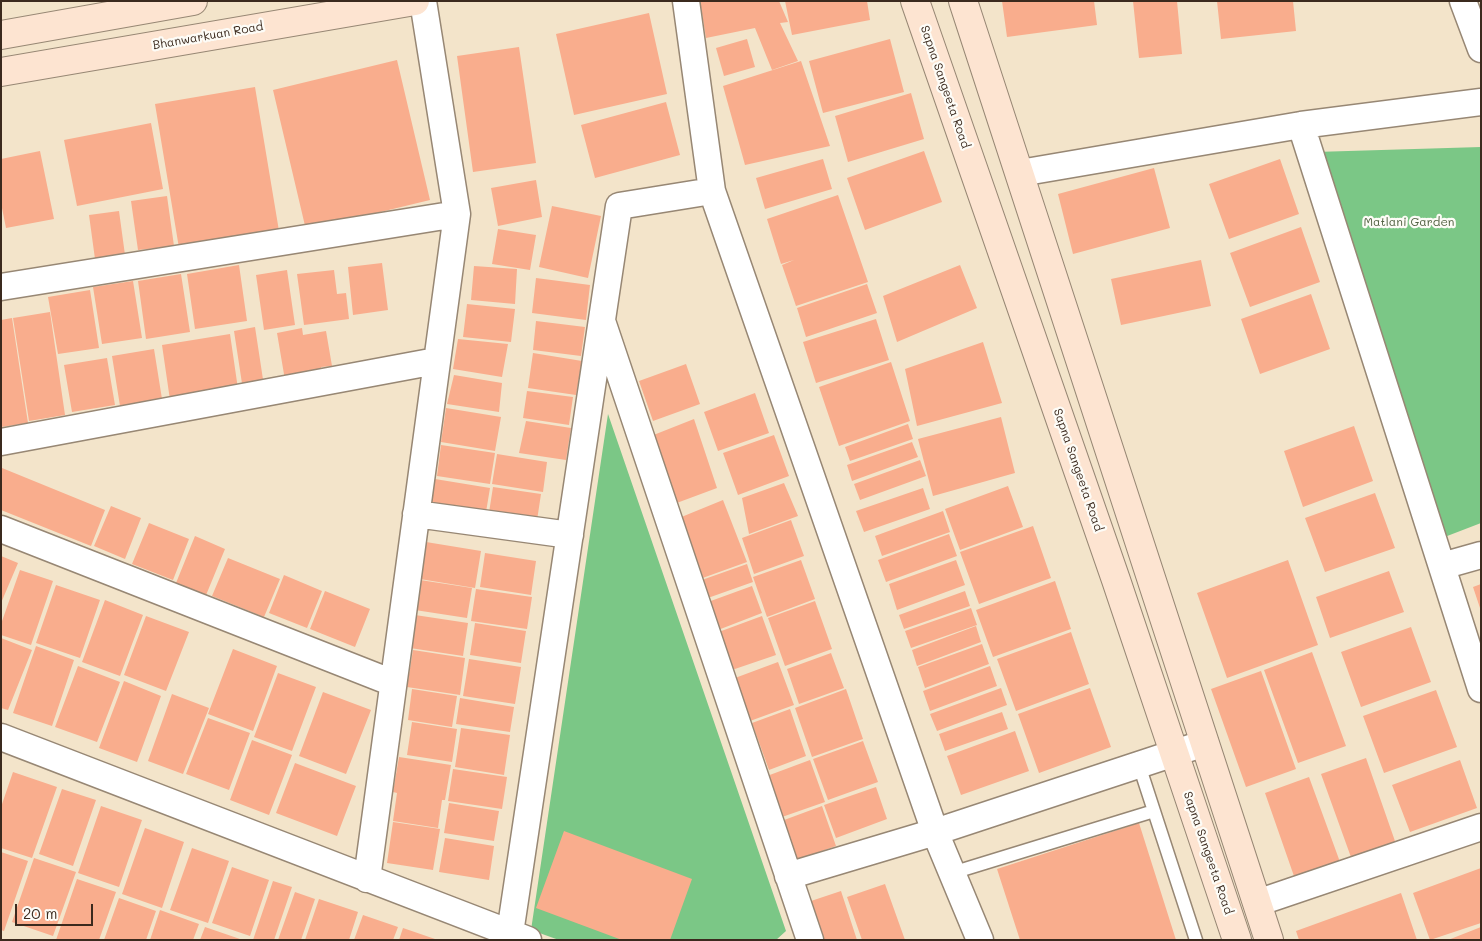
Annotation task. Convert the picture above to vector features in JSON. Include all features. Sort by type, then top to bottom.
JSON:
[{"type":"main road","name":"Bhanwarkuan Road","points":[[1,72],[415,1]]},
{"type":"main road","name":"Sapna Sangeeta Road","points":[[915,1],[1237,940]]},
{"type":"main road","points":[[963,1],[1269,940]]},
{"type":"main road","points":[[1,35],[190,2]]},
{"type":"street","points":[[367,878],[457,214],[423,1]]},
{"type":"street","points":[[686,1],[712,191],[935,832],[980,940]]},
{"type":"street","points":[[1464,1],[1481,49]]},
{"type":"street","points":[[1020,173],[1301,125],[1481,102]]},
{"type":"street","points":[[1301,125],[1481,689]]},
{"type":"street","points":[[1,737],[519,936],[570,535],[619,206],[712,191]]},
{"type":"street","points":[[1,287],[457,214]]},
{"type":"street","points":[[602,321],[810,940]]},
{"type":"street","points":[[1,442],[436,361]]},
{"type":"street","points":[[416,514],[570,535]]},
{"type":"street","points":[[1,529],[393,683]]},
{"type":"street","points":[[1442,566],[1481,555]]},
{"type":"street","points":[[788,876],[935,832],[1206,743]]},
{"type":"street","points":[[1258,903],[1481,827]]},
{"type":"lane","points":[[1139,765],[1196,940]]},
{"type":"lane","points":[[952,873],[1154,811]]},
{"type":"green space","name":"Matlani Garden","points":[[1481,147],[1481,523],[1429,543],[1315,152]]},
{"type":"green space","points":[[608,414],[786,931],[776,940],[559,940],[531,930]]},
{"type":"building","points":[[700,1],[779,1],[788,22],[780,23],[798,61],[772,70],[755,28],[706,38]]},
{"type":"building","points":[[785,1],[867,1],[870,20],[792,35]]},
{"type":"building","points":[[1002,1],[1094,1],[1097,25],[1007,37]]},
{"type":"building","points":[[1133,1],[1177,1],[1182,54],[1139,58]]},
{"type":"building","points":[[1217,1],[1293,1],[1296,31],[1221,39]]},
{"type":"building","points":[[649,13],[667,94],[574,115],[556,34]]},
{"type":"building","points":[[747,39],[755,67],[724,76],[716,48]]},
{"type":"building","points":[[890,39],[904,92],[823,113],[809,61]]},
{"type":"building","points":[[519,47],[536,163],[473,172],[457,56]]},
{"type":"building","points":[[397,60],[430,200],[306,230],[273,90]]},
{"type":"building","points":[[801,61],[830,146],[745,165],[723,86]]},
{"type":"building","points":[[255,87],[279,231],[179,248],[155,104]]},
{"type":"building","points":[[911,93],[924,139],[848,162],[835,116]]},
{"type":"building","points":[[666,102],[680,155],[595,178],[581,125]]},
{"type":"building","points":[[151,123],[163,189],[77,206],[64,140]]},
{"type":"building","points":[[40,151],[54,219],[6,228],[1,203],[1,159]]},
{"type":"building","points":[[924,151],[942,202],[865,230],[847,178]]},
{"type":"building","points":[[823,159],[832,189],[765,209],[756,178]]},
{"type":"building","points":[[1280,159],[1299,214],[1229,239],[1209,184]]},
{"type":"building","points":[[1154,168],[1170,228],[1073,254],[1058,194]]},
{"type":"building","points":[[536,180],[542,217],[498,226],[491,188]]},
{"type":"building","points":[[838,195],[868,282],[796,306],[782,265],[794,260],[781,264],[767,219]]},
{"type":"building","points":[[167,196],[174,246],[138,250],[131,201]]},
{"type":"building","points":[[552,206],[601,216],[588,278],[539,267]]},
{"type":"building","points":[[119,211],[125,255],[95,259],[89,215]]},
{"type":"building","points":[[1301,227],[1320,282],[1250,307],[1230,253]]},
{"type":"building","points":[[498,229],[536,235],[530,270],[492,264]]},
{"type":"building","points":[[1201,260],[1211,306],[1121,325],[1111,279]]},
{"type":"building","points":[[382,263],[388,310],[353,315],[348,267]]},
{"type":"building","points":[[239,265],[247,321],[195,329],[187,274]]},
{"type":"building","points":[[960,265],[977,308],[897,342],[883,296]]},
{"type":"building","points":[[474,266],[517,269],[515,304],[471,300]]},
{"type":"building","points":[[287,270],[295,325],[264,330],[256,275]]},
{"type":"building","points":[[334,270],[337,294],[346,293],[349,319],[304,325],[297,274]]},
{"type":"building","points":[[181,274],[190,332],[146,339],[138,281]]},
{"type":"building","points":[[536,278],[590,285],[586,320],[532,313]]},
{"type":"building","points":[[133,281],[142,338],[102,344],[93,287]]},
{"type":"building","points":[[867,284],[877,313],[806,337],[797,308]]},
{"type":"building","points":[[90,290],[99,348],[58,354],[48,297]]},
{"type":"building","points":[[1311,294],[1330,349],[1260,374],[1241,319]]},
{"type":"building","points":[[467,304],[515,309],[511,342],[463,337]]},
{"type":"building","points":[[50,312],[65,415],[29,421],[13,318]]},
{"type":"building","points":[[12,318],[28,423],[1,427],[1,320]]},
{"type":"building","points":[[876,319],[889,360],[816,383],[803,342]]},
{"type":"building","points":[[536,321],[585,327],[581,356],[533,350]]},
{"type":"building","points":[[255,327],[264,386],[243,390],[234,331]]},
{"type":"building","points":[[302,328],[303,335],[326,331],[332,366],[321,367],[324,379],[286,386],[277,333]]},
{"type":"building","points":[[230,334],[238,389],[170,400],[162,345]]},
{"type":"building","points":[[458,339],[508,344],[502,377],[453,369]]},
{"type":"building","points":[[983,342],[1002,403],[917,426],[905,369]]},
{"type":"building","points":[[154,349],[162,399],[120,406],[112,356]]},
{"type":"building","points":[[533,353],[582,361],[576,395],[528,388]]},
{"type":"building","points":[[107,358],[115,405],[72,412],[64,365]]},
{"type":"building","points":[[891,362],[910,421],[839,446],[819,387]]},
{"type":"building","points":[[686,364],[700,404],[653,421],[639,381]]},
{"type":"building","points":[[454,375],[502,383],[499,412],[447,404]]},
{"type":"building","points":[[527,391],[573,397],[569,425],[523,418]]},
{"type":"building","points":[[755,393],[769,433],[718,451],[704,412]]},
{"type":"building","points":[[446,408],[501,417],[495,451],[441,442]]},
{"type":"building","points":[[1001,417],[1015,473],[933,496],[918,439]]},
{"type":"building","points":[[694,419],[717,488],[674,504],[651,436]]},
{"type":"building","points":[[526,421],[571,428],[566,460],[519,453]]},
{"type":"building","points":[[908,424],[913,439],[850,461],[845,447]]},
{"type":"building","points":[[1354,426],[1373,481],[1303,507],[1284,451]]},
{"type":"building","points":[[774,435],[789,476],[738,495],[723,453]]},
{"type":"building","points":[[912,442],[918,457],[852,481],[847,465]]},
{"type":"building","points":[[441,445],[495,453],[490,484],[437,476]]},
{"type":"building","points":[[497,454],[547,462],[543,492],[492,484]]},
{"type":"building","points":[[920,460],[926,476],[860,500],[854,484]]},
{"type":"building","points":[[2,468],[105,510],[91,546],[1,510]]},
{"type":"building","points":[[435,479],[490,488],[485,518],[430,509]]},
{"type":"building","points":[[784,483],[798,516],[749,534],[742,498]]},
{"type":"building","points":[[1008,486],[1023,527],[960,550],[945,509]]},
{"type":"building","points":[[493,487],[541,494],[536,527],[488,519]]},
{"type":"building","points":[[923,488],[930,509],[864,532],[856,511]]},
{"type":"building","points":[[1375,493],[1395,548],[1325,572],[1305,518]]},
{"type":"building","points":[[723,500],[747,562],[697,580],[679,518]]},
{"type":"building","points":[[111,506],[141,518],[125,559],[94,546]]},
{"type":"building","points":[[943,511],[950,532],[882,556],[875,536]]},
{"type":"building","points":[[791,520],[804,556],[754,574],[742,538]]},
{"type":"building","points":[[149,523],[189,539],[173,580],[132,564]]},
{"type":"building","points":[[1033,526],[1051,578],[979,604],[960,552]]},
{"type":"building","points":[[949,534],[957,556],[886,582],[878,560]]},
{"type":"building","points":[[195,536],[225,549],[204,600],[174,588]]},
{"type":"building","points":[[426,542],[481,551],[475,588],[420,579]]},
{"type":"building","points":[[485,553],[536,561],[531,595],[480,587]]},
{"type":"building","points":[[1,556],[18,563],[1,603]]},
{"type":"building","points":[[228,558],[280,579],[264,617],[212,596]]},
{"type":"building","points":[[801,560],[815,599],[767,617],[753,577]]},
{"type":"building","points":[[956,560],[965,585],[897,610],[889,584]]},
{"type":"building","points":[[1288,560],[1318,645],[1227,678],[1197,593]]},
{"type":"building","points":[[747,564],[753,582],[705,599],[699,581]]},
{"type":"building","points":[[20,570],[53,581],[31,645],[1,635],[1,624]]},
{"type":"building","points":[[1389,571],[1404,612],[1330,638],[1316,597]]},
{"type":"building","points":[[284,575],[322,591],[307,628],[269,613]]},
{"type":"building","points":[[420,580],[472,588],[467,618],[415,610]]},
{"type":"building","points":[[1055,581],[1071,629],[993,657],[976,610]]},
{"type":"building","points":[[1481,584],[1481,608],[1480,608],[1473,587]]},
{"type":"building","points":[[56,585],[100,600],[80,658],[36,643]]},
{"type":"building","points":[[752,586],[762,613],[718,630],[708,602]]},
{"type":"building","points":[[476,589],[532,597],[527,629],[471,621]]},
{"type":"building","points":[[325,591],[370,609],[355,647],[310,629]]},
{"type":"building","points":[[965,591],[970,606],[904,629],[899,615]]},
{"type":"building","points":[[105,600],[143,615],[120,676],[82,662]]},
{"type":"building","points":[[815,601],[832,649],[785,666],[768,618]]},
{"type":"building","points":[[971,608],[977,625],[911,648],[905,631]]},
{"type":"building","points":[[415,615],[468,623],[463,656],[410,648]]},
{"type":"building","points":[[146,616],[189,632],[166,691],[124,675]]},
{"type":"building","points":[[762,616],[776,655],[729,671],[716,633]]},
{"type":"building","points":[[475,623],[526,631],[521,663],[470,655]]},
{"type":"building","points":[[976,626],[981,642],[917,666],[912,650]]},
{"type":"building","points":[[1411,627],[1431,682],[1361,707],[1341,652]]},
{"type":"building","points":[[1071,632],[1089,684],[1016,711],[997,659]]},
{"type":"building","points":[[1,638],[32,650],[8,710],[1,708]]},
{"type":"building","points":[[982,644],[989,664],[925,688],[918,667]]},
{"type":"building","points":[[36,646],[74,660],[52,726],[13,713]]},
{"type":"building","points":[[233,649],[277,666],[253,731],[208,714]]},
{"type":"building","points":[[413,650],[465,658],[460,695],[407,687]]},
{"type":"building","points":[[1312,652],[1346,746],[1298,763],[1264,670]]},
{"type":"building","points":[[831,653],[844,688],[799,704],[787,669]]},
{"type":"building","points":[[469,659],[521,667],[515,704],[463,696]]},
{"type":"building","points":[[778,662],[794,705],[750,721],[735,678]]},
{"type":"building","points":[[78,666],[120,682],[97,742],[55,727]]},
{"type":"building","points":[[990,666],[997,686],[930,711],[923,691]]},
{"type":"building","points":[[1261,671],[1296,769],[1246,787],[1211,689]]},
{"type":"building","points":[[278,673],[316,687],[292,751],[254,737]]},
{"type":"building","points":[[124,681],[161,696],[137,762],[99,748]]},
{"type":"building","points":[[1001,688],[1007,705],[937,731],[930,714]]},
{"type":"building","points":[[1090,688],[1111,747],[1039,773],[1018,714]]},
{"type":"building","points":[[412,689],[457,696],[452,727],[408,720]]},
{"type":"building","points":[[846,689],[863,739],[812,757],[795,708]]},
{"type":"building","points":[[1436,690],[1457,747],[1384,773],[1363,716]]},
{"type":"building","points":[[323,692],[371,710],[346,774],[299,756]]},
{"type":"building","points":[[172,694],[209,708],[183,774],[148,761]]},
{"type":"building","points":[[460,698],[514,707],[510,732],[456,724]]},
{"type":"building","points":[[790,709],[806,756],[769,770],[752,723]]},
{"type":"building","points":[[1002,712],[1008,729],[945,751],[939,734]]},
{"type":"building","points":[[208,718],[250,733],[229,790],[186,774]]},
{"type":"building","points":[[412,722],[457,729],[452,762],[407,755]]},
{"type":"building","points":[[461,728],[510,735],[504,775],[455,767]]},
{"type":"building","points":[[1015,731],[1029,771],[961,795],[947,756]]},
{"type":"building","points":[[252,740],[292,755],[269,815],[230,800]]},
{"type":"building","points":[[863,741],[878,782],[828,800],[813,759]]},
{"type":"building","points":[[399,757],[451,765],[445,800],[442,800],[438,828],[393,821],[397,793],[393,792]]},
{"type":"building","points":[[1366,758],[1396,844],[1352,860],[1321,774]]},
{"type":"building","points":[[810,760],[825,802],[782,817],[767,776]]},
{"type":"building","points":[[1460,760],[1477,808],[1410,832],[1392,785]]},
{"type":"building","points":[[295,763],[356,786],[337,836],[276,813]]},
{"type":"building","points":[[453,769],[507,777],[502,809],[448,801]]},
{"type":"building","points":[[13,772],[57,787],[32,858],[1,848],[1,807]]},
{"type":"building","points":[[1309,777],[1340,862],[1295,879],[1265,793]]},
{"type":"building","points":[[876,787],[887,819],[836,838],[824,805]]},
{"type":"building","points":[[62,789],[96,800],[73,866],[39,854]]},
{"type":"building","points":[[449,803],[499,811],[494,841],[444,833]]},
{"type":"building","points":[[101,806],[142,820],[119,887],[78,873]]},
{"type":"building","points":[[822,806],[836,846],[791,862],[776,823]]},
{"type":"building","points":[[393,822],[440,829],[433,870],[387,863]]},
{"type":"building","points":[[1139,823],[1176,940],[1020,940],[997,869]]},
{"type":"building","points":[[145,828],[184,842],[162,908],[122,894]]},
{"type":"building","points":[[564,831],[692,879],[670,940],[622,940],[536,908]]},
{"type":"building","points":[[445,838],[494,846],[489,880],[439,872]]},
{"type":"building","points":[[192,848],[229,861],[208,923],[170,910]]},
{"type":"building","points":[[1,852],[28,861],[4,931],[1,930]]},
{"type":"building","points":[[34,858],[76,872],[53,936],[12,922]]},
{"type":"building","points":[[232,867],[269,880],[250,936],[212,923]]},
{"type":"building","points":[[1481,868],[1481,923],[1430,940],[1413,893]]},
{"type":"building","points":[[77,879],[116,892],[99,940],[56,940]]},
{"type":"building","points":[[273,881],[292,887],[274,940],[253,940]]},
{"type":"building","points":[[885,884],[905,940],[862,940],[847,897]]},
{"type":"building","points":[[841,891],[857,940],[818,940],[805,903]]},
{"type":"building","points":[[295,892],[315,899],[301,940],[278,940]]},
{"type":"building","points":[[1401,893],[1417,940],[1299,940],[1296,931]]},
{"type":"building","points":[[119,898],[156,911],[146,940],[104,940]]},
{"type":"building","points":[[319,899],[358,912],[349,940],[305,940]]},
{"type":"building","points":[[160,910],[199,924],[193,940],[150,940]]},
{"type":"building","points":[[363,915],[398,927],[393,940],[354,940]]},
{"type":"building","points":[[205,927],[240,939],[240,940],[200,940]]},
{"type":"building","points":[[1481,927],[1481,940],[1448,940]]},
{"type":"building","points":[[403,928],[435,939],[435,940],[399,940]]}]
